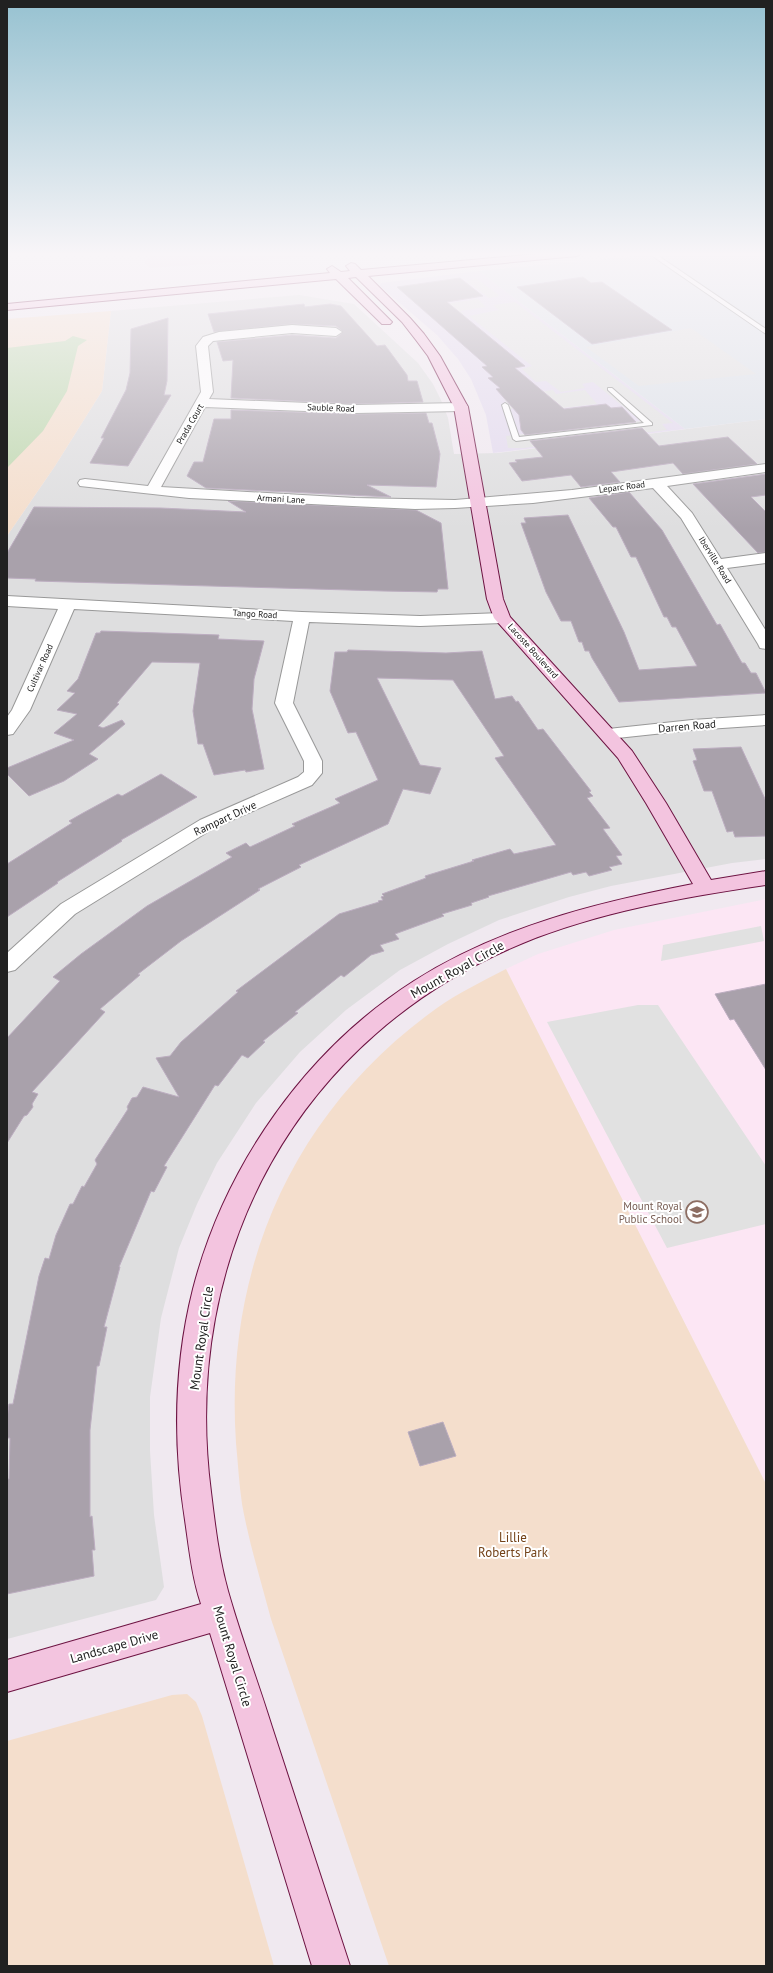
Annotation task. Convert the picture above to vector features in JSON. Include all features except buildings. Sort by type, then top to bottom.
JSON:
[{"type":"street","name":"Prada Court","points":[[152,491],[207,392],[202,345]]},
{"type":"street","name":"Lacoste Boulevard","points":[[418,345],[434,356]]},
{"type":"street","name":"Lacoste Boulevard","points":[[426,345],[434,356],[461,407],[495,599],[502,618],[608,734],[625,755],[656,803],[705,887]]},
{"type":"street","name":"Sauble Road","points":[[202,403],[356,409],[461,407]]},
{"type":"street","name":"Leparc Road","points":[[478,503],[531,499],[766,468]]},
{"type":"street","name":"Iberville Road","points":[[656,483],[687,516],[766,644]]},
{"type":"street","name":"Armani Lane","points":[[85,484],[152,491],[390,504],[478,503]]},
{"type":"street","points":[[718,564],[766,558]]},
{"type":"street","name":"Tango Road","points":[[7,601],[69,603],[302,617],[420,621],[502,618]]},
{"type":"street","name":"Cultivar Road","points":[[7,730],[21,710],[69,603]]},
{"type":"street","name":"Rampart Drive","points":[[7,965],[68,909],[207,824],[305,781],[313,773],[313,761],[284,703],[302,617]]},
{"type":"street","name":"Darren Road","points":[[608,734],[692,725],[766,720]]},
{"type":"street","name":"Mount Royal Circle","points":[[331,1966],[211,1584],[198,1507],[192,1445],[193,1395],[197,1350],[206,1291],[220,1246],[239,1196],[270,1140],[311,1083],[337,1054],[369,1025],[410,993],[451,969],[511,940],[552,924],[606,908],[705,887],[766,878]]},
{"type":"street","name":"Landscape Drive","points":[[7,1676],[220,1614]]},
{"type":"lane","points":[[505,405],[516,440],[650,424],[610,389]]},
{"type":"shaded area","points":[[31,345],[79,345],[67,391],[43,431],[7,468],[7,348]]},
{"type":"shaded area","points":[[107,345],[399,345],[418,363],[433,384],[448,418],[454,454],[498,453],[766,419],[766,859],[732,863],[611,886],[569,897],[499,920],[448,944],[400,970],[346,1010],[300,1052],[256,1103],[217,1163],[197,1204],[179,1248],[161,1318],[150,1397],[150,1451],[154,1515],[164,1587],[156,1600],[7,1639],[7,536],[55,466],[102,391]]},
{"type":"shaded area","points":[[446,345],[576,345],[685,429],[493,453],[486,415],[471,379],[458,359]]},
{"type":"shaded area","points":[[506,345],[571,345],[673,423],[662,424],[667,430],[524,448],[508,448],[506,436],[641,421],[593,382],[582,384],[585,388],[561,392],[546,381],[536,382],[522,369],[532,366]]},
{"type":"shaded area","points":[[576,345],[766,345],[766,419],[685,429]]},
{"type":"shaded area","points":[[597,345],[715,345],[756,374],[639,386],[586,347]]},
{"type":"shaded area","points":[[553,390],[556,394],[585,390],[597,404],[520,413],[518,408],[510,409],[503,397]]},
{"type":"shaded area","name":"Mount Royal Public School","points":[[766,899],[766,1484],[506,969],[538,954],[614,930]]},
{"type":"shaded area","points":[[761,926],[764,941],[661,961],[663,945]]},
{"type":"shaded area","points":[[638,1005],[658,1005],[766,1166],[766,1224],[667,1248],[547,1022]]},
{"type":"green space","points":[[7,345],[107,345],[102,391],[55,466],[7,536]]},
{"type":"green space","name":"Lillie Roberts Park","points":[[506,969],[766,1484],[766,1966],[389,1966],[271,1619],[252,1548],[242,1504],[239,1481],[236,1443],[235,1378],[242,1316],[256,1256],[278,1198],[307,1145],[343,1095],[387,1049],[437,1008],[471,987]]},
{"type":"green space","points":[[187,1694],[196,1702],[202,1716],[274,1966],[7,1966],[7,1741],[172,1695]]},
{"type":"place","name":"Mount Royal Public School","points":[[697,1212]]}]
